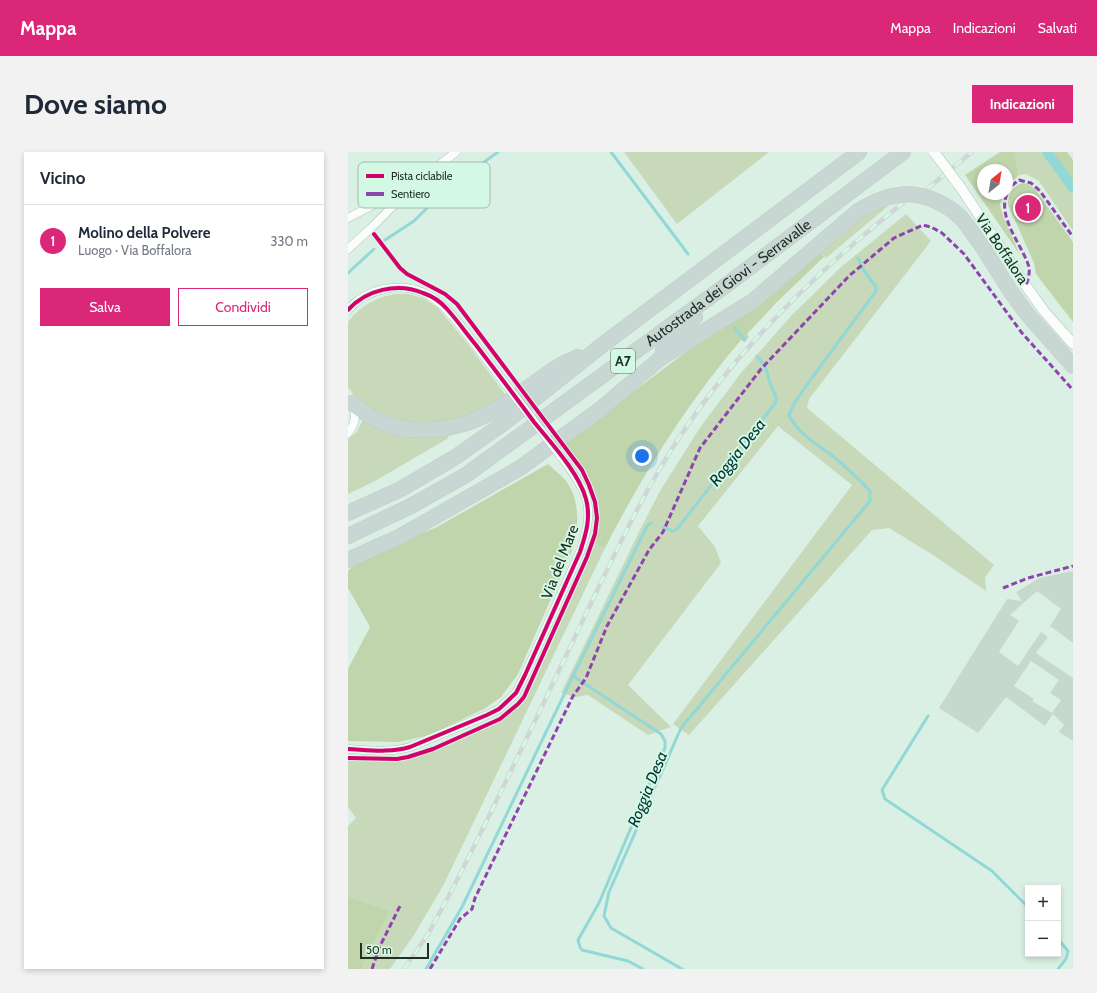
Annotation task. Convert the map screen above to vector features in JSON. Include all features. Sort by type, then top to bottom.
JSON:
[{"type":"highway","points":[[834,171],[849,152]]},
{"type":"highway","name":"Autostrada dei Giovi - Serravalle","points":[[348,513],[401,489],[454,458],[504,423],[601,346],[859,152]]},
{"type":"highway","name":"Autostrada dei Giovi - Serravalle","points":[[348,536],[416,503],[466,475],[730,283],[903,152]]},
{"type":"highway","points":[[351,559],[408,532],[520,468],[598,411],[661,358],[753,301],[858,211],[878,200],[908,194],[928,197],[947,206],[962,219],[1028,315],[1073,366]]},
{"type":"highway","points":[[628,385],[730,283]]},
{"type":"highway","points":[[350,401],[366,414],[390,425],[408,429],[424,430],[451,427],[473,421],[494,411],[560,366],[601,346]]},
{"type":"street","points":[[443,162],[456,152]]},
{"type":"street","name":"Via Boffalora","points":[[934,152],[961,188],[1044,311],[1073,344]]},
{"type":"street","points":[[348,218],[369,208]]},
{"type":"street","points":[[348,249],[391,208]]},
{"type":"street","name":"Via del Mare","points":[[348,310],[364,297],[380,290],[397,288],[406,288],[422,292],[437,300],[447,310],[497,373],[563,459],[577,479],[584,493],[588,514],[587,532],[580,552],[526,675],[516,694],[505,704],[487,715],[402,750],[387,751],[348,749]]},
{"type":"street","points":[[348,433],[353,427],[355,419],[355,411],[350,401]]},
{"type":"green space","points":[[624,152],[769,152],[677,224]]},
{"type":"green space","points":[[1000,152],[1015,152],[1019,175],[1013,180],[1013,164],[982,164]]},
{"type":"green space","points":[[1015,152],[1041,152],[1073,195],[1073,231],[1039,181],[1026,174],[1019,175]]},
{"type":"green space","points":[[1050,152],[1067,152],[1073,160],[1073,183]]},
{"type":"green space","points":[[977,167],[977,192],[965,175]]},
{"type":"green space","points":[[1019,184],[1028,184],[1035,189],[1073,242],[1073,322],[1036,274],[1034,263],[1008,205],[1009,200],[1013,200],[1013,190]]},
{"type":"green space","points":[[982,200],[1001,200],[1000,205],[1003,216],[1020,255]]},
{"type":"green space","points":[[888,206],[826,258],[819,252],[864,215],[877,207]]},
{"type":"green space","points":[[906,214],[931,241],[809,399],[807,408],[994,565],[985,577],[986,591],[933,555],[889,528],[872,530],[689,735],[673,724],[852,485],[778,426],[698,526],[715,547],[721,563],[628,685],[671,727],[648,735],[588,695],[575,697],[561,693],[660,491],[701,426],[741,373],[791,316],[841,267]]},
{"type":"green space","points":[[819,252],[824,257],[778,301],[747,334],[749,337],[744,342],[741,340],[702,389],[684,414],[651,466],[605,548],[595,544],[599,522],[599,511],[594,489],[584,469],[565,443]]},
{"type":"green space","points":[[394,294],[409,294],[425,299],[438,308],[467,343],[507,397],[458,421],[433,425],[397,422],[365,407],[354,396],[348,387],[348,322],[358,311],[374,300]]},
{"type":"green space","points":[[363,420],[449,436],[447,439],[375,481],[348,494],[348,439],[356,433]]},
{"type":"green space","points":[[548,464],[566,481],[574,496],[577,511],[575,544],[518,674],[501,697],[484,709],[429,735],[399,742],[348,741],[348,669],[370,627],[348,588],[349,570],[361,560],[437,527]]},
{"type":"green space","points":[[595,544],[605,548],[444,884],[414,935],[390,969],[363,969],[364,963],[390,911],[348,896],[348,826],[356,818],[348,807],[348,759],[389,761],[413,758],[441,748],[491,726],[514,711],[524,700],[534,683]]},
{"type":"green space","points":[[348,896],[390,911],[364,963],[363,969],[348,969]]},
{"type":"building","points":[[1025,192],[1040,219],[1030,225],[1015,198]]},
{"type":"building","points":[[1073,571],[1073,643],[1050,626],[1061,609],[1037,591],[1010,615],[1019,621],[999,652],[1018,666],[1041,632],[1048,637],[1036,653],[1073,678],[1073,741],[1059,732],[1064,725],[1053,714],[1045,726],[1006,697],[978,733],[939,708],[1007,599],[1022,601],[1016,592],[1039,578]],"holes":[[[1031,661],[1059,680],[1050,693],[1061,700],[1052,713],[1032,701],[1034,699],[1014,686]]]},
{"type":"waterway","name":"Roggia Desa","points":[[484,162],[498,152]]},
{"type":"waterway","name":"Roggia Desa","points":[[611,152],[688,254]]},
{"type":"waterway","points":[[1047,152],[1073,188]]},
{"type":"waterway","name":"Roggia Desa","points":[[385,240],[414,221],[427,208]]},
{"type":"waterway","name":"Roggia Desa","points":[[348,273],[374,249]]},
{"type":"waterway","points":[[682,969],[611,928],[604,916],[609,892],[681,728],[870,501],[870,491],[834,457],[803,433],[789,415],[795,402],[811,379],[876,291],[876,287],[864,271],[858,258]]},
{"type":"waterway","name":"Roggia Desa","points":[[735,328],[745,340]]},
{"type":"waterway","name":"Roggia Desa","points":[[663,527],[673,531],[677,529],[776,402],[776,396],[771,386],[765,366],[757,356]]},
{"type":"waterway","points":[[426,969],[462,907],[573,676],[647,526],[651,523]]},
{"type":"waterway","name":"Roggia Desa","points":[[573,676],[661,734],[665,741],[665,748],[599,903],[578,940],[582,950],[628,961],[643,969]]},
{"type":"waterway","points":[[928,716],[882,790],[885,799],[992,871],[1025,904]]},
{"type":"waterway","points":[[1058,969],[1066,959],[1068,951],[1061,943]]},
{"type":"railway","points":[[927,189],[972,152]]},
{"type":"railway","points":[[404,969],[428,934],[453,888],[503,789],[627,530],[677,441],[700,407],[726,374],[780,313],[840,256],[903,203]]},
{"type":"marked path","points":[[1013,184],[1019,180],[1031,183],[1040,191],[1073,237]]},
{"type":"marked path","points":[[1006,200],[1005,211],[1007,221],[1029,267],[1029,275],[1026,286]]},
{"type":"marked path","points":[[430,969],[460,919],[472,909],[475,898],[573,696],[586,678],[607,626],[649,550],[663,532],[700,448],[761,369],[849,276],[894,238],[923,225],[931,227],[942,233],[964,254],[1022,333],[1073,390]]},
{"type":"marked path","points":[[1003,588],[1028,578],[1073,566]]},
{"type":"marked path","points":[[372,969],[379,948],[400,906]]},
{"type":"cycle path","points":[[348,758],[397,759],[408,757],[433,749],[500,719],[518,704],[524,697],[587,557],[595,534],[597,518],[595,502],[582,470],[457,304],[445,294],[407,274],[400,268],[374,234]]},
{"type":"cycle path","points":[[348,310],[364,297],[382,290],[393,288],[403,288],[423,293],[442,304],[476,345],[571,469],[586,499],[588,513],[586,532],[580,552],[516,693],[499,709],[410,747],[387,751],[348,749]]},
{"type":"place","name":"Molino della Polvere","points":[[1028,208]]}]
